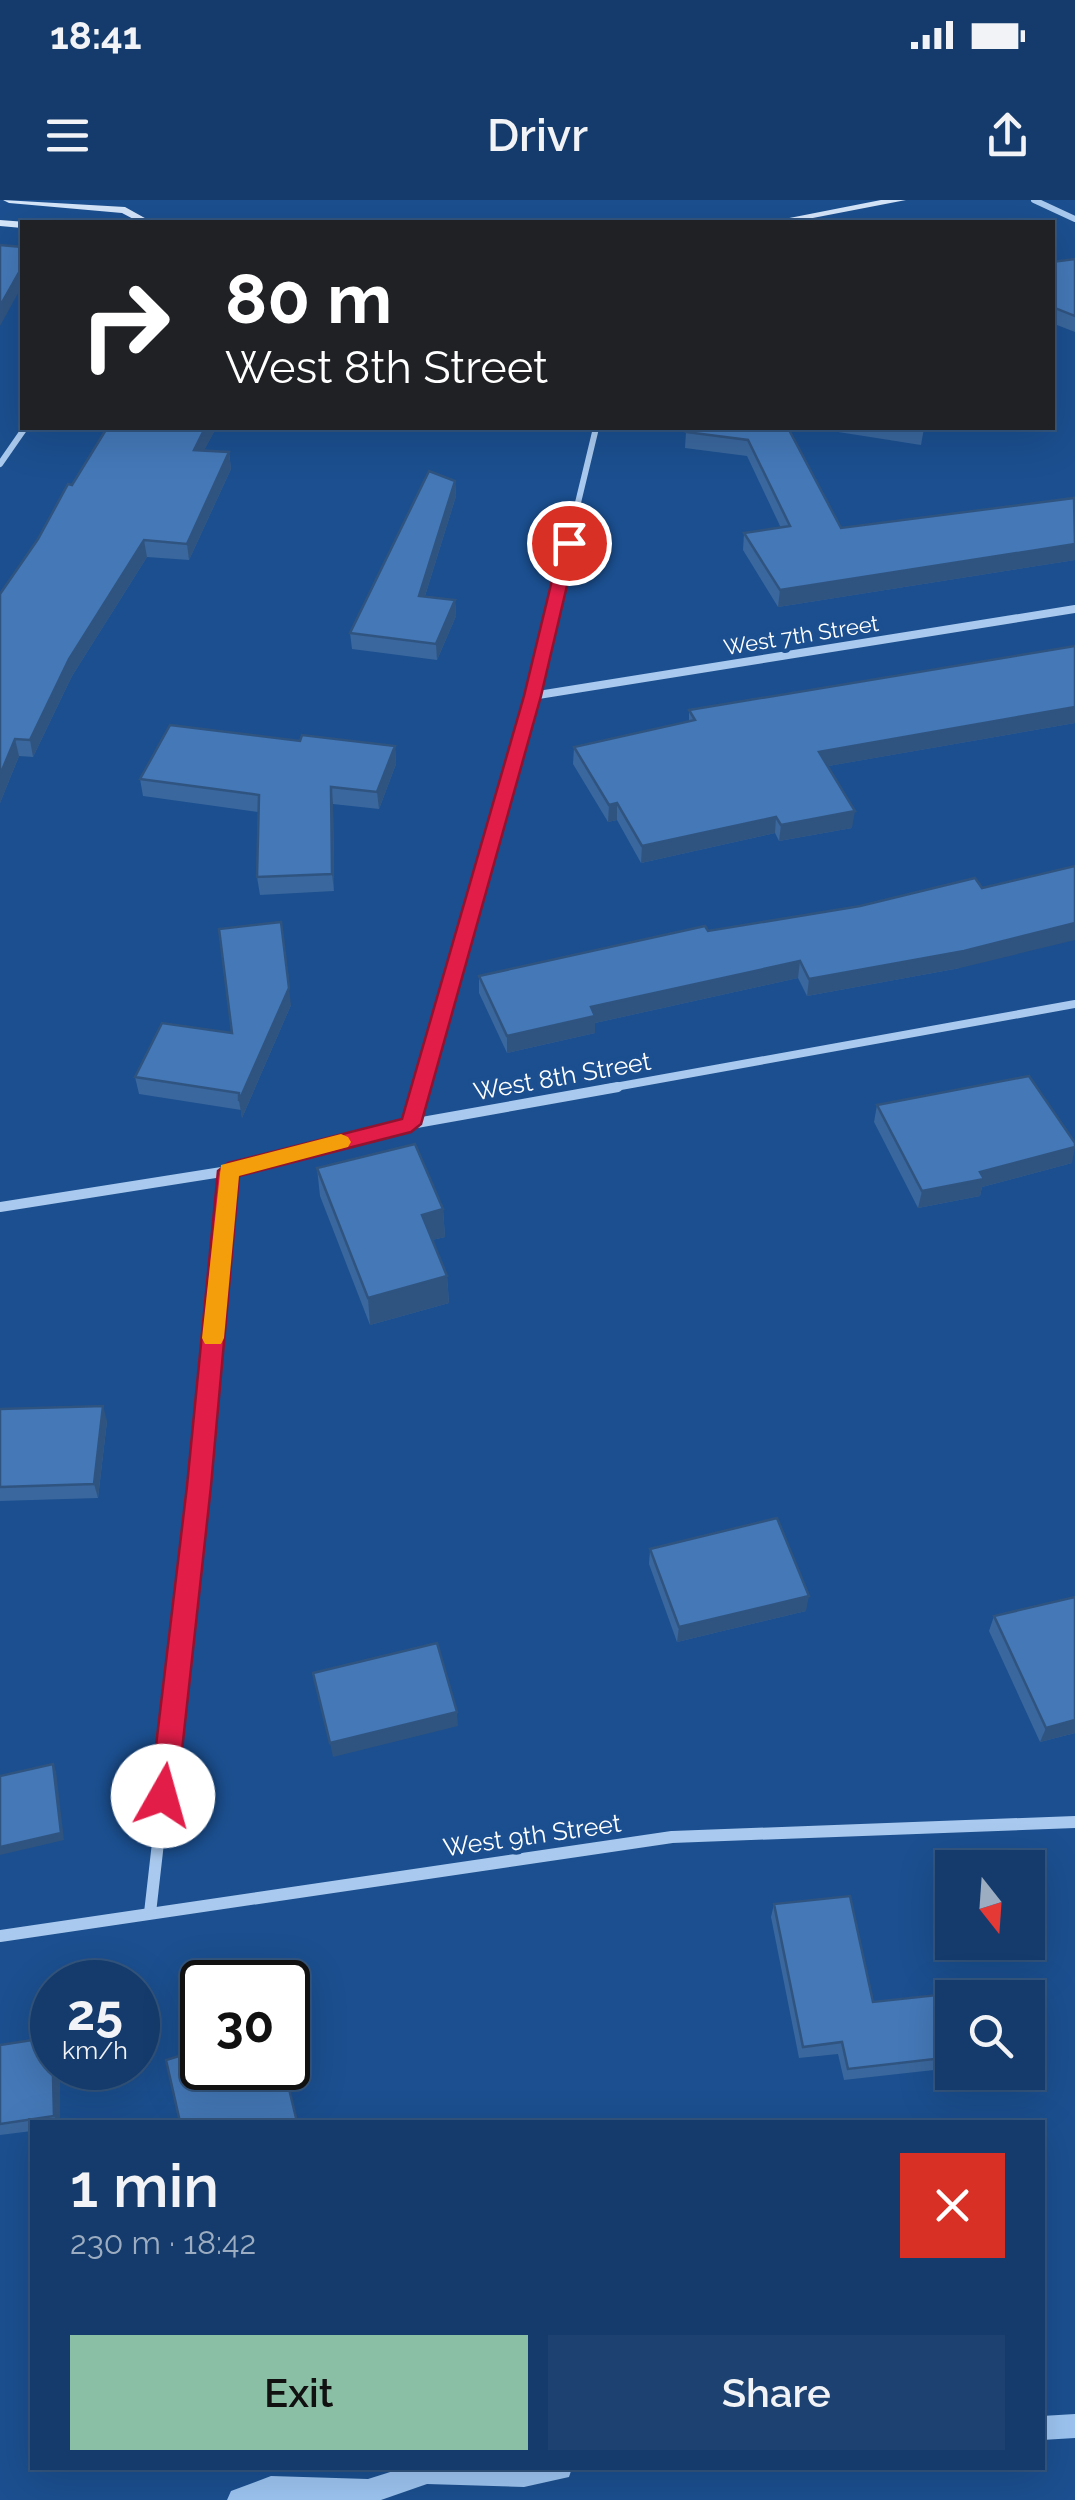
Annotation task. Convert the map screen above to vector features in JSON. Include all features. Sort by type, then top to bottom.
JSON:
[{"type":"main road","points":[[9,200],[125,210],[142,220]]},
{"type":"main road","points":[[785,220],[900,200]]},
{"type":"street","points":[[1034,200],[1075,219]]},
{"type":"street","points":[[0,464],[23,430]]},
{"type":"street","points":[[411,1124],[532,696],[596,430]]},
{"type":"street","name":"West 7th Street","points":[[532,696],[1075,609]]},
{"type":"street","name":"West 8th Street","points":[[0,1207],[228,1171],[411,1124],[1075,1004]]},
{"type":"street","points":[[150,1913],[199,1486],[228,1171]]},
{"type":"street","name":"West 9th Street","points":[[0,1936],[672,1837],[1075,1822]]},
{"type":"building","points":[[0,245],[20,247],[20,271],[0,306]]},
{"type":"building","points":[[1075,259],[1075,316],[1055,308],[1055,262]]},
{"type":"building","points":[[106,430],[204,430],[194,450],[229,452],[187,544],[144,540],[69,659],[30,740],[15,739],[0,775],[0,594],[38,539],[68,484],[72,485]]},
{"type":"building","points":[[789,430],[841,528],[1074,498],[1075,544],[780,590],[744,533],[790,526],[748,440],[686,432]]},
{"type":"building","points":[[429,471],[455,481],[419,596],[455,600],[436,644],[350,633]]},
{"type":"building","points":[[1075,646],[1075,707],[819,752],[855,811],[781,825],[776,817],[642,846],[617,803],[609,805],[574,747],[695,720],[689,710]]},
{"type":"building","points":[[170,725],[300,741],[302,735],[395,746],[377,792],[331,787],[332,874],[257,877],[259,795],[140,779]]},
{"type":"building","points":[[1075,866],[1075,923],[964,951],[809,979],[800,961],[591,1007],[595,1016],[507,1036],[479,976],[705,926],[708,931],[860,906],[975,878],[982,888]]},
{"type":"building","points":[[281,922],[289,988],[239,1101],[239,1093],[135,1077],[162,1023],[232,1033],[219,929]]},
{"type":"building","points":[[1029,1076],[1075,1147],[980,1172],[984,1179],[922,1191],[877,1105]]},
{"type":"building","points":[[415,1144],[443,1209],[422,1215],[447,1276],[368,1298],[317,1168]]},
{"type":"building","points":[[103,1406],[94,1484],[0,1487],[0,1409]]},
{"type":"building","points":[[777,1518],[809,1596],[679,1627],[650,1549]]},
{"type":"building","points":[[1075,1597],[1075,1720],[1046,1728],[994,1616]]},
{"type":"building","points":[[437,1643],[457,1712],[330,1743],[313,1673]]},
{"type":"building","points":[[53,1764],[61,1833],[0,1847],[0,1776]]},
{"type":"building","points":[[850,1896],[873,2002],[935,1995],[935,2059],[848,2069],[842,2042],[803,2047],[774,1904]]},
{"type":"building","points":[[30,2040],[30,2090],[53,2090],[54,2116],[0,2124],[0,2045]]},
{"type":"building","points":[[180,2056],[180,2090],[289,2090],[297,2120],[180,2120],[166,2060]]},
{"type":"waterway","points":[[1045,2428],[1075,2426]]},
{"type":"waterway","points":[[240,2500],[271,2489],[368,2492],[427,2472],[524,2475],[550,2470]]},
{"type":"slow traffic","points":[[213,1338],[228,1171],[341,1142]]},
{"type":"route","points":[[163,1796],[199,1486],[228,1171],[411,1124],[532,696],[569,543]]}]
